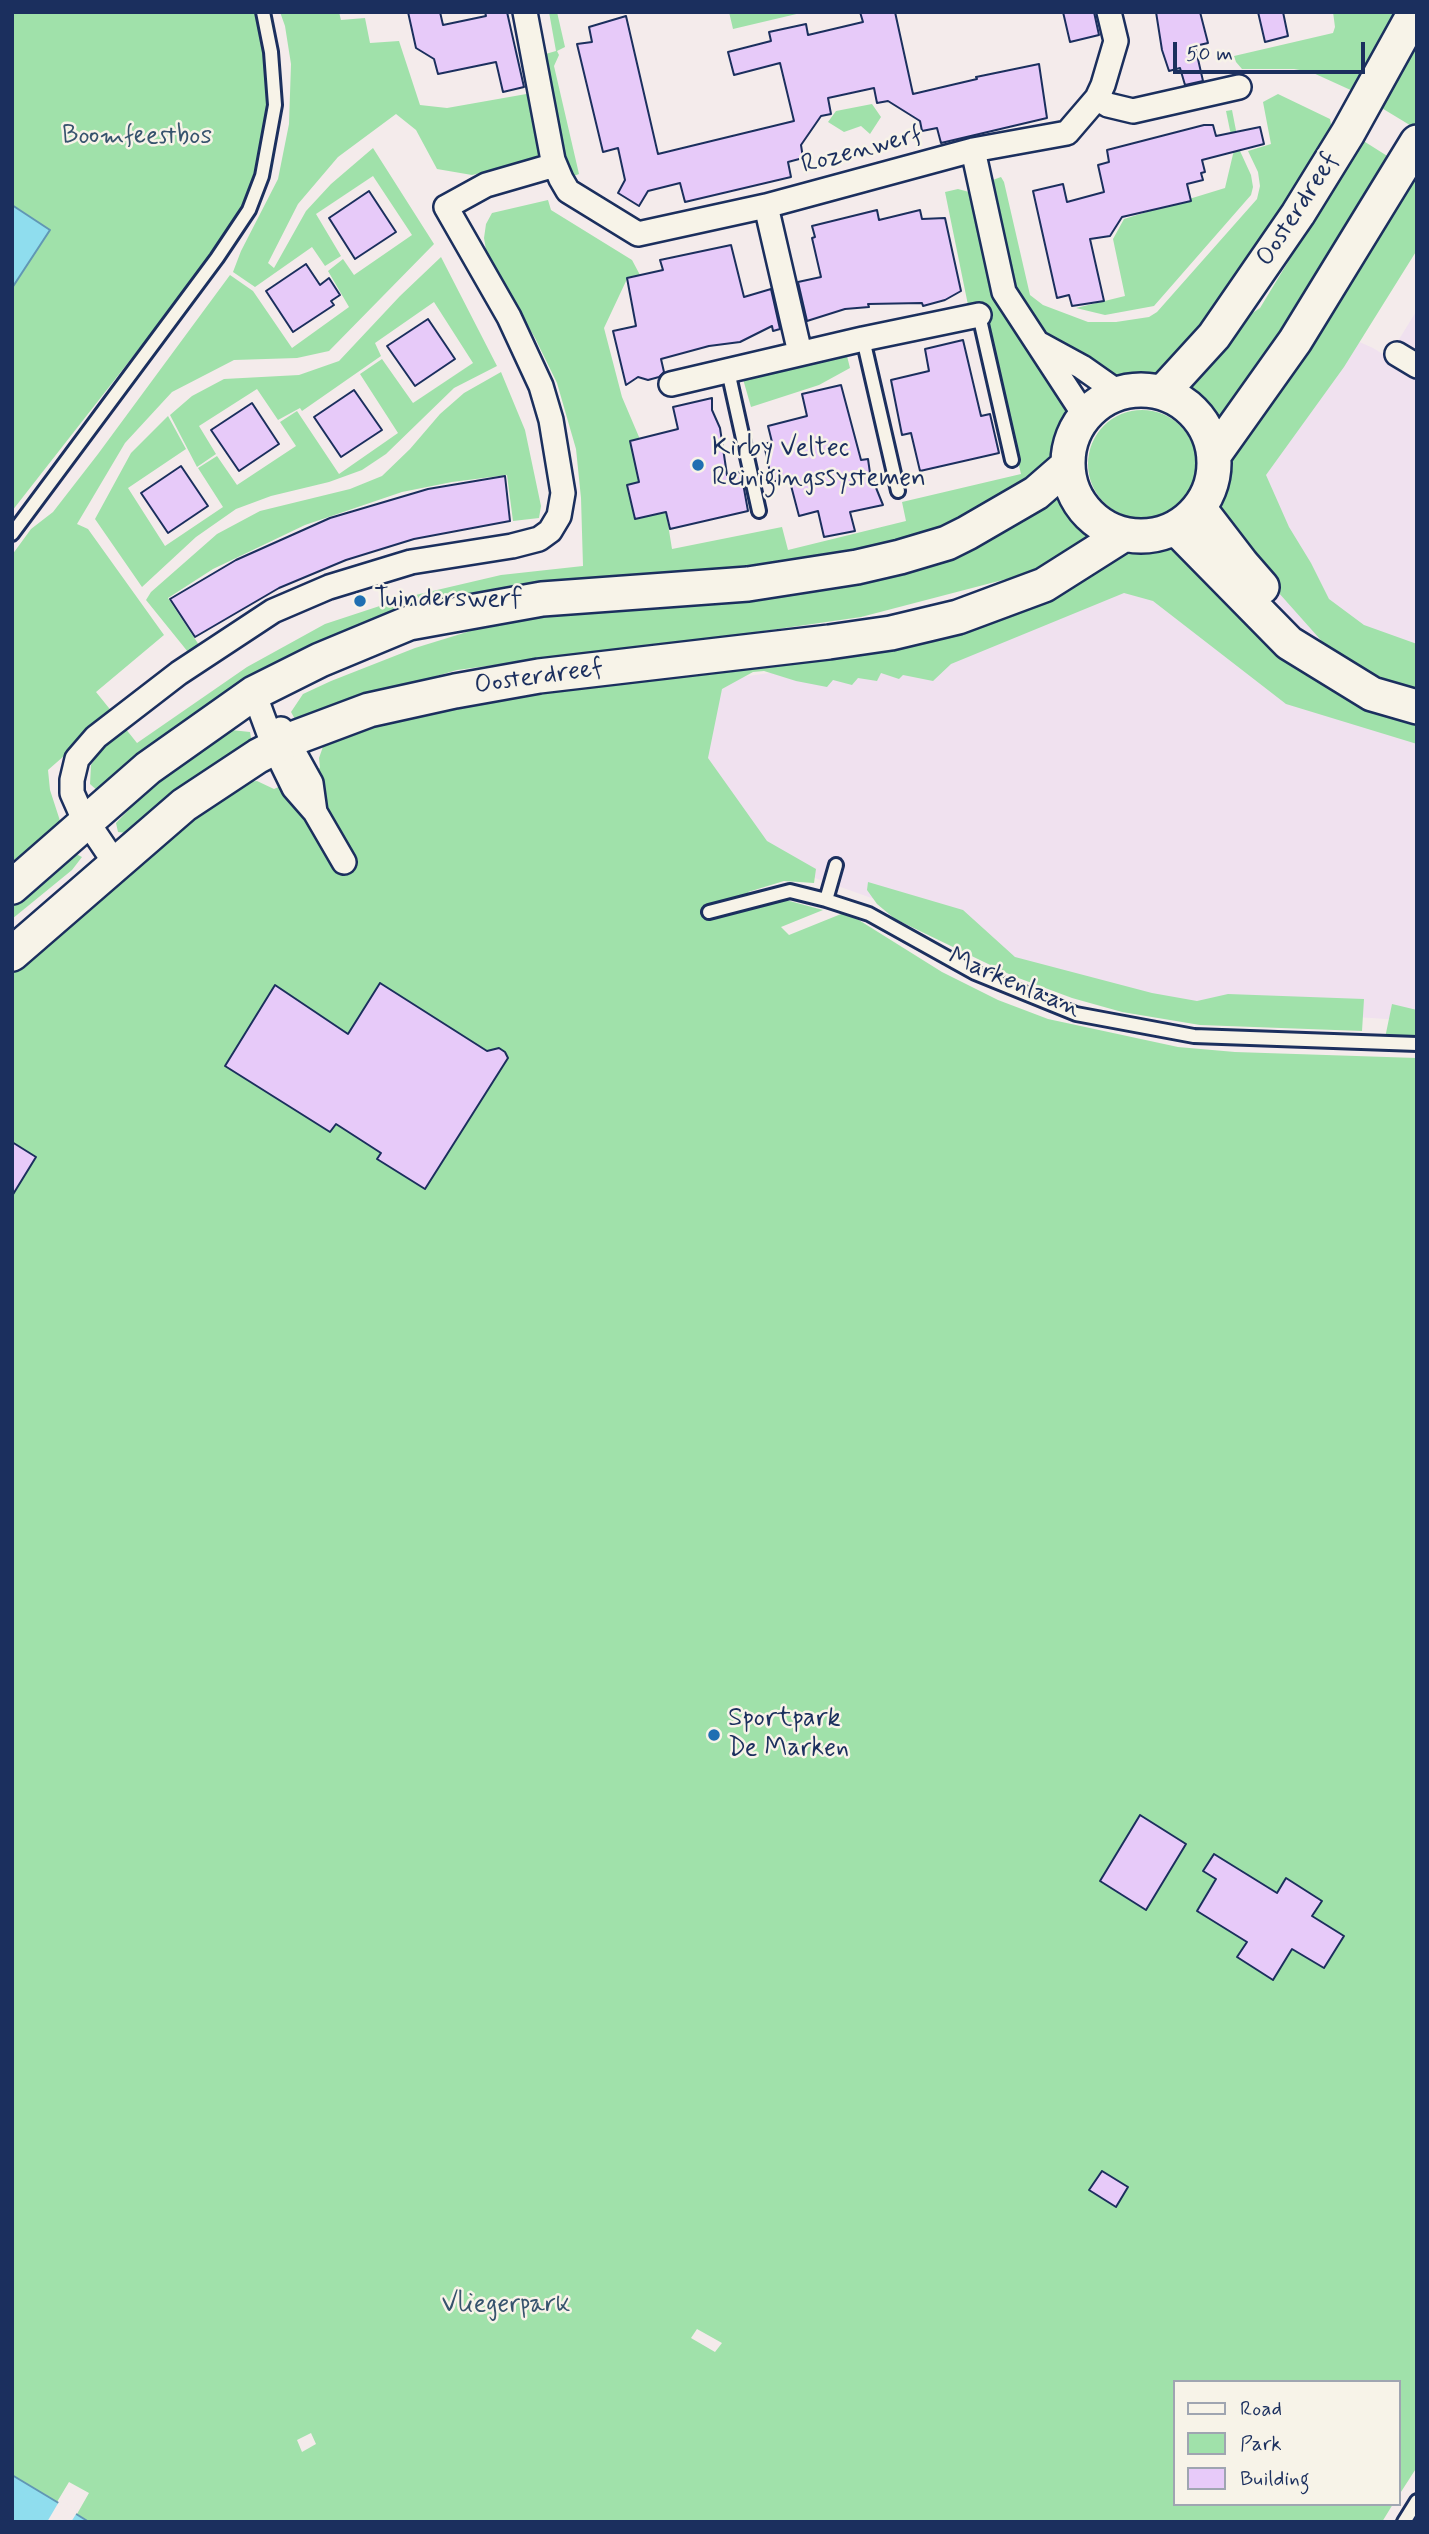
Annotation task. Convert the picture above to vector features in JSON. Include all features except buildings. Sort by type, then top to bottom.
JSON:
[{"type":"main road","name":"Oosterdreef","points":[[1162,393],[1214,336],[1298,214],[1356,120],[1415,12]]},
{"type":"main road","points":[[1214,455],[1295,341],[1410,152]]},
{"type":"main road","points":[[1140,390],[1162,393],[1181,402],[1206,428],[1214,455],[1213,477],[1188,518],[1150,536],[1123,535],[1094,521],[1083,510],[1069,482],[1067,466],[1071,439],[1085,416],[1106,398],[1140,390]]},
{"type":"main road","points":[[12,887],[148,768],[254,693],[320,660],[409,624],[542,599],[748,584],[858,567],[900,557],[947,543],[967,533],[1036,493],[1067,466]]},
{"type":"main road","points":[[1188,518],[1289,643],[1372,694],[1417,707]]},
{"type":"main road","name":"Oosterdreef","points":[[12,954],[184,805],[281,744],[369,710],[539,676],[891,633],[944,620],[1044,585],[1123,535]]},
{"type":"street","name":"Rozenwerf","points":[[525,12],[555,165],[568,191],[639,234],[766,206],[974,150],[1067,133],[1097,98],[1116,41],[1109,12]]},
{"type":"street","points":[[1097,98],[1108,105],[1133,111],[1239,87]]},
{"type":"street","points":[[974,150],[1004,292],[1085,416]]},
{"type":"street","points":[[115,863],[87,822],[72,793],[72,780],[78,760],[96,737],[179,674],[273,611],[368,574],[411,562],[512,546],[539,539],[550,531],[559,516],[563,493],[551,419],[541,386],[509,317],[446,207],[486,184],[555,165]]},
{"type":"street","points":[[766,206],[800,354]]},
{"type":"street","points":[[671,384],[979,315]]},
{"type":"street","points":[[1038,343],[1082,367],[1119,393]]},
{"type":"street","points":[[1397,354],[1417,366]]},
{"type":"street","points":[[254,693],[281,744],[294,788],[315,812],[344,862]]},
{"type":"lane","points":[[12,534],[201,280],[249,210],[262,176],[275,105],[271,52],[263,12]]},
{"type":"lane","points":[[979,315],[1012,460]]},
{"type":"lane","points":[[863,339],[898,491]]},
{"type":"lane","points":[[727,371],[759,511]]},
{"type":"lane","points":[[826,900],[836,865]]},
{"type":"lane","name":"Markenlaan","points":[[709,912],[790,891],[869,914],[975,973],[1076,1014],[1194,1036],[1417,1044]]},
{"type":"lane","points":[[1404,2522],[1417,2501]]},
{"type":"shaded area","points":[[1417,310],[1417,352],[1398,341]]},
{"type":"shaded area","points":[[1337,332],[1373,348],[1417,375],[1417,697],[1332,660],[1198,536],[1240,496]]},
{"type":"shaded area","points":[[1172,567],[1417,725],[1417,1021],[1309,1014],[1190,1012],[1037,976],[934,920],[747,854],[675,737],[685,685],[930,650]]},
{"type":"green space","name":"Boomfeestbos","points":[[12,12],[256,12],[266,71],[268,145],[262,177],[199,272],[12,511],[12,288],[50,230],[12,205]]},
{"type":"green space","points":[[280,12],[339,12],[341,20],[365,18],[370,43],[399,41],[420,105],[447,108],[532,93],[546,157],[472,175],[437,169],[416,130],[396,114],[338,157],[298,204],[268,263],[274,268],[306,211],[331,184],[373,148],[434,244],[329,351],[297,358],[234,360],[172,392],[125,443],[77,524],[88,529],[164,635],[96,692],[113,713],[48,770],[50,790],[63,830],[12,873],[12,555],[31,529],[53,512],[230,275],[253,291],[292,348],[349,307],[328,271],[343,259],[354,275],[412,235],[373,176],[316,214],[341,256],[325,266],[312,247],[255,287],[233,272],[278,179],[289,124],[291,64]]},
{"type":"green space","points":[[549,12],[557,12],[565,47],[557,51],[559,55],[554,66],[579,174],[571,177],[565,165],[542,55],[556,51]]},
{"type":"green space","points":[[729,12],[805,12],[733,29]]},
{"type":"green space","points":[[1333,12],[1404,12],[1355,92],[1311,72],[1294,69],[1242,69],[1236,62],[1234,56],[1333,33]]},
{"type":"green space","points":[[1417,46],[1417,121],[1413,127],[1380,107]]},
{"type":"green space","points":[[1278,94],[1330,119],[1333,135],[1277,227],[1163,375],[1114,378],[1027,319],[1014,288],[990,181],[1001,177],[1004,182],[1030,295],[1043,305],[1088,322],[1116,322],[1149,317],[1157,312],[1257,199],[1260,186],[1258,172],[1248,151],[1271,144],[1263,102]]},
{"type":"green space","points":[[872,104],[881,117],[870,134],[861,126],[844,132],[828,122],[836,111]]},
{"type":"green space","points":[[1232,110],[1240,151],[1251,175],[1251,195],[1154,306],[1105,315],[1076,308],[1125,296],[1113,239],[1124,219],[1225,188],[1234,150],[1226,111]]},
{"type":"green space","points":[[1362,140],[1392,159],[1308,299],[1223,421],[1187,386],[1231,327],[1260,308]]},
{"type":"green space","points":[[1417,169],[1417,250],[1344,367],[1266,475],[1289,527],[1329,599],[1364,625],[1417,644],[1417,690],[1382,680],[1355,668],[1327,647],[1278,592],[1217,513],[1227,480],[1229,453]]},
{"type":"green space","points":[[958,189],[969,192],[975,204],[995,294],[1058,396],[1073,408],[1075,418],[1063,445],[1059,464],[967,519],[872,549],[784,564],[502,588],[343,631],[296,655],[100,793],[90,784],[91,765],[100,752],[125,728],[137,743],[247,667],[325,624],[407,597],[501,575],[583,566],[576,449],[557,383],[535,338],[487,256],[484,238],[486,224],[492,213],[548,200],[551,210],[632,260],[640,275],[627,279],[604,328],[622,397],[639,437],[652,493],[666,512],[672,549],[782,527],[788,550],[906,521],[902,502],[1021,474],[983,315],[968,305],[945,192]]},
{"type":"green space","points":[[441,257],[497,366],[454,388],[386,454],[362,470],[236,509],[196,537],[142,587],[95,519],[131,453],[168,416],[186,449],[128,488],[165,546],[223,507],[198,468],[217,456],[237,485],[296,446],[280,422],[297,411],[339,474],[398,433],[360,374],[382,359],[413,403],[473,363],[434,302],[375,343],[381,356],[302,411],[300,408],[278,420],[257,389],[199,426],[216,454],[197,467],[170,415],[192,396],[224,379],[299,375],[339,361]]},
{"type":"green space","points":[[847,356],[850,368],[819,385],[751,407],[743,379]]},
{"type":"green space","points":[[501,372],[525,430],[541,506],[539,518],[513,521],[507,475],[402,492],[305,525],[213,569],[168,598],[199,645],[188,652],[146,600],[151,592],[217,534],[260,511],[350,489],[382,476],[440,414],[464,393]]},
{"type":"green space","points":[[1142,410],[1163,414],[1180,426],[1192,443],[1196,464],[1192,485],[1180,502],[1163,514],[1142,518],[1121,514],[1104,502],[1092,485],[1088,464],[1092,443],[1104,426],[1121,414]]},
{"type":"green space","points":[[1063,496],[1080,522],[1096,537],[1056,563],[1018,576],[861,617],[457,670],[314,712],[296,721],[291,712],[303,694],[331,681],[415,648],[493,624],[997,528]]},
{"type":"green space","name":"Sportpark De Marken","points":[[1163,548],[1179,552],[1417,717],[1417,744],[1286,704],[1153,601],[1124,593],[951,664],[933,681],[903,675],[899,679],[881,673],[877,681],[858,678],[852,685],[833,680],[827,687],[764,671],[753,672],[722,689],[708,758],[767,841],[816,869],[814,883],[784,881],[748,892],[757,902],[771,896],[823,910],[781,927],[789,935],[846,912],[942,972],[998,1000],[1048,1019],[1178,1047],[1235,1052],[1417,1058],[1417,2467],[1401,2492],[1401,2380],[1174,2380],[1174,2506],[1392,2506],[1382,2522],[89,2522],[77,2514],[89,2493],[69,2482],[57,2502],[12,2475],[12,969],[198,811],[246,782],[257,781],[274,789],[320,768],[319,758],[325,741],[468,694],[785,660],[1132,549],[1150,551]],"holes":[[[697,2329],[722,2343],[715,2352],[691,2338]],[[311,2433],[316,2444],[302,2452],[297,2440]]]},
{"type":"green space","points":[[231,730],[250,732],[252,744],[127,833],[118,832],[116,823],[173,768]]},
{"type":"green space","points":[[76,854],[82,857],[72,870],[12,919],[12,902],[69,856]]},
{"type":"green space","points":[[868,882],[963,910],[1015,957],[1152,993],[1197,1001],[1228,994],[1364,999],[1362,1031],[1200,1025],[1122,1012],[1072,998],[1013,976],[895,919],[877,904],[867,890]]},
{"type":"green space","points":[[1392,1004],[1417,1010],[1417,1038],[1385,1038]]},
{"type":"water","points":[[12,205],[50,230],[12,288]]},
{"type":"water","points":[[12,2475],[57,2502],[89,2522],[12,2522]]},
{"type":"pier","points":[[60,2500],[78,2511],[71,2522],[47,2522]]},
{"type":"place","name":"Kirby Veltec Reinigingssystemen","points":[[698,465]]},
{"type":"place","name":"Tuinderswerf","points":[[360,601]]},
{"type":"place","name":"Sportpark De Marken","points":[[714,1735]]},
{"type":"park label","name":"Vliegerpark","points":[[506,2306]]}]
